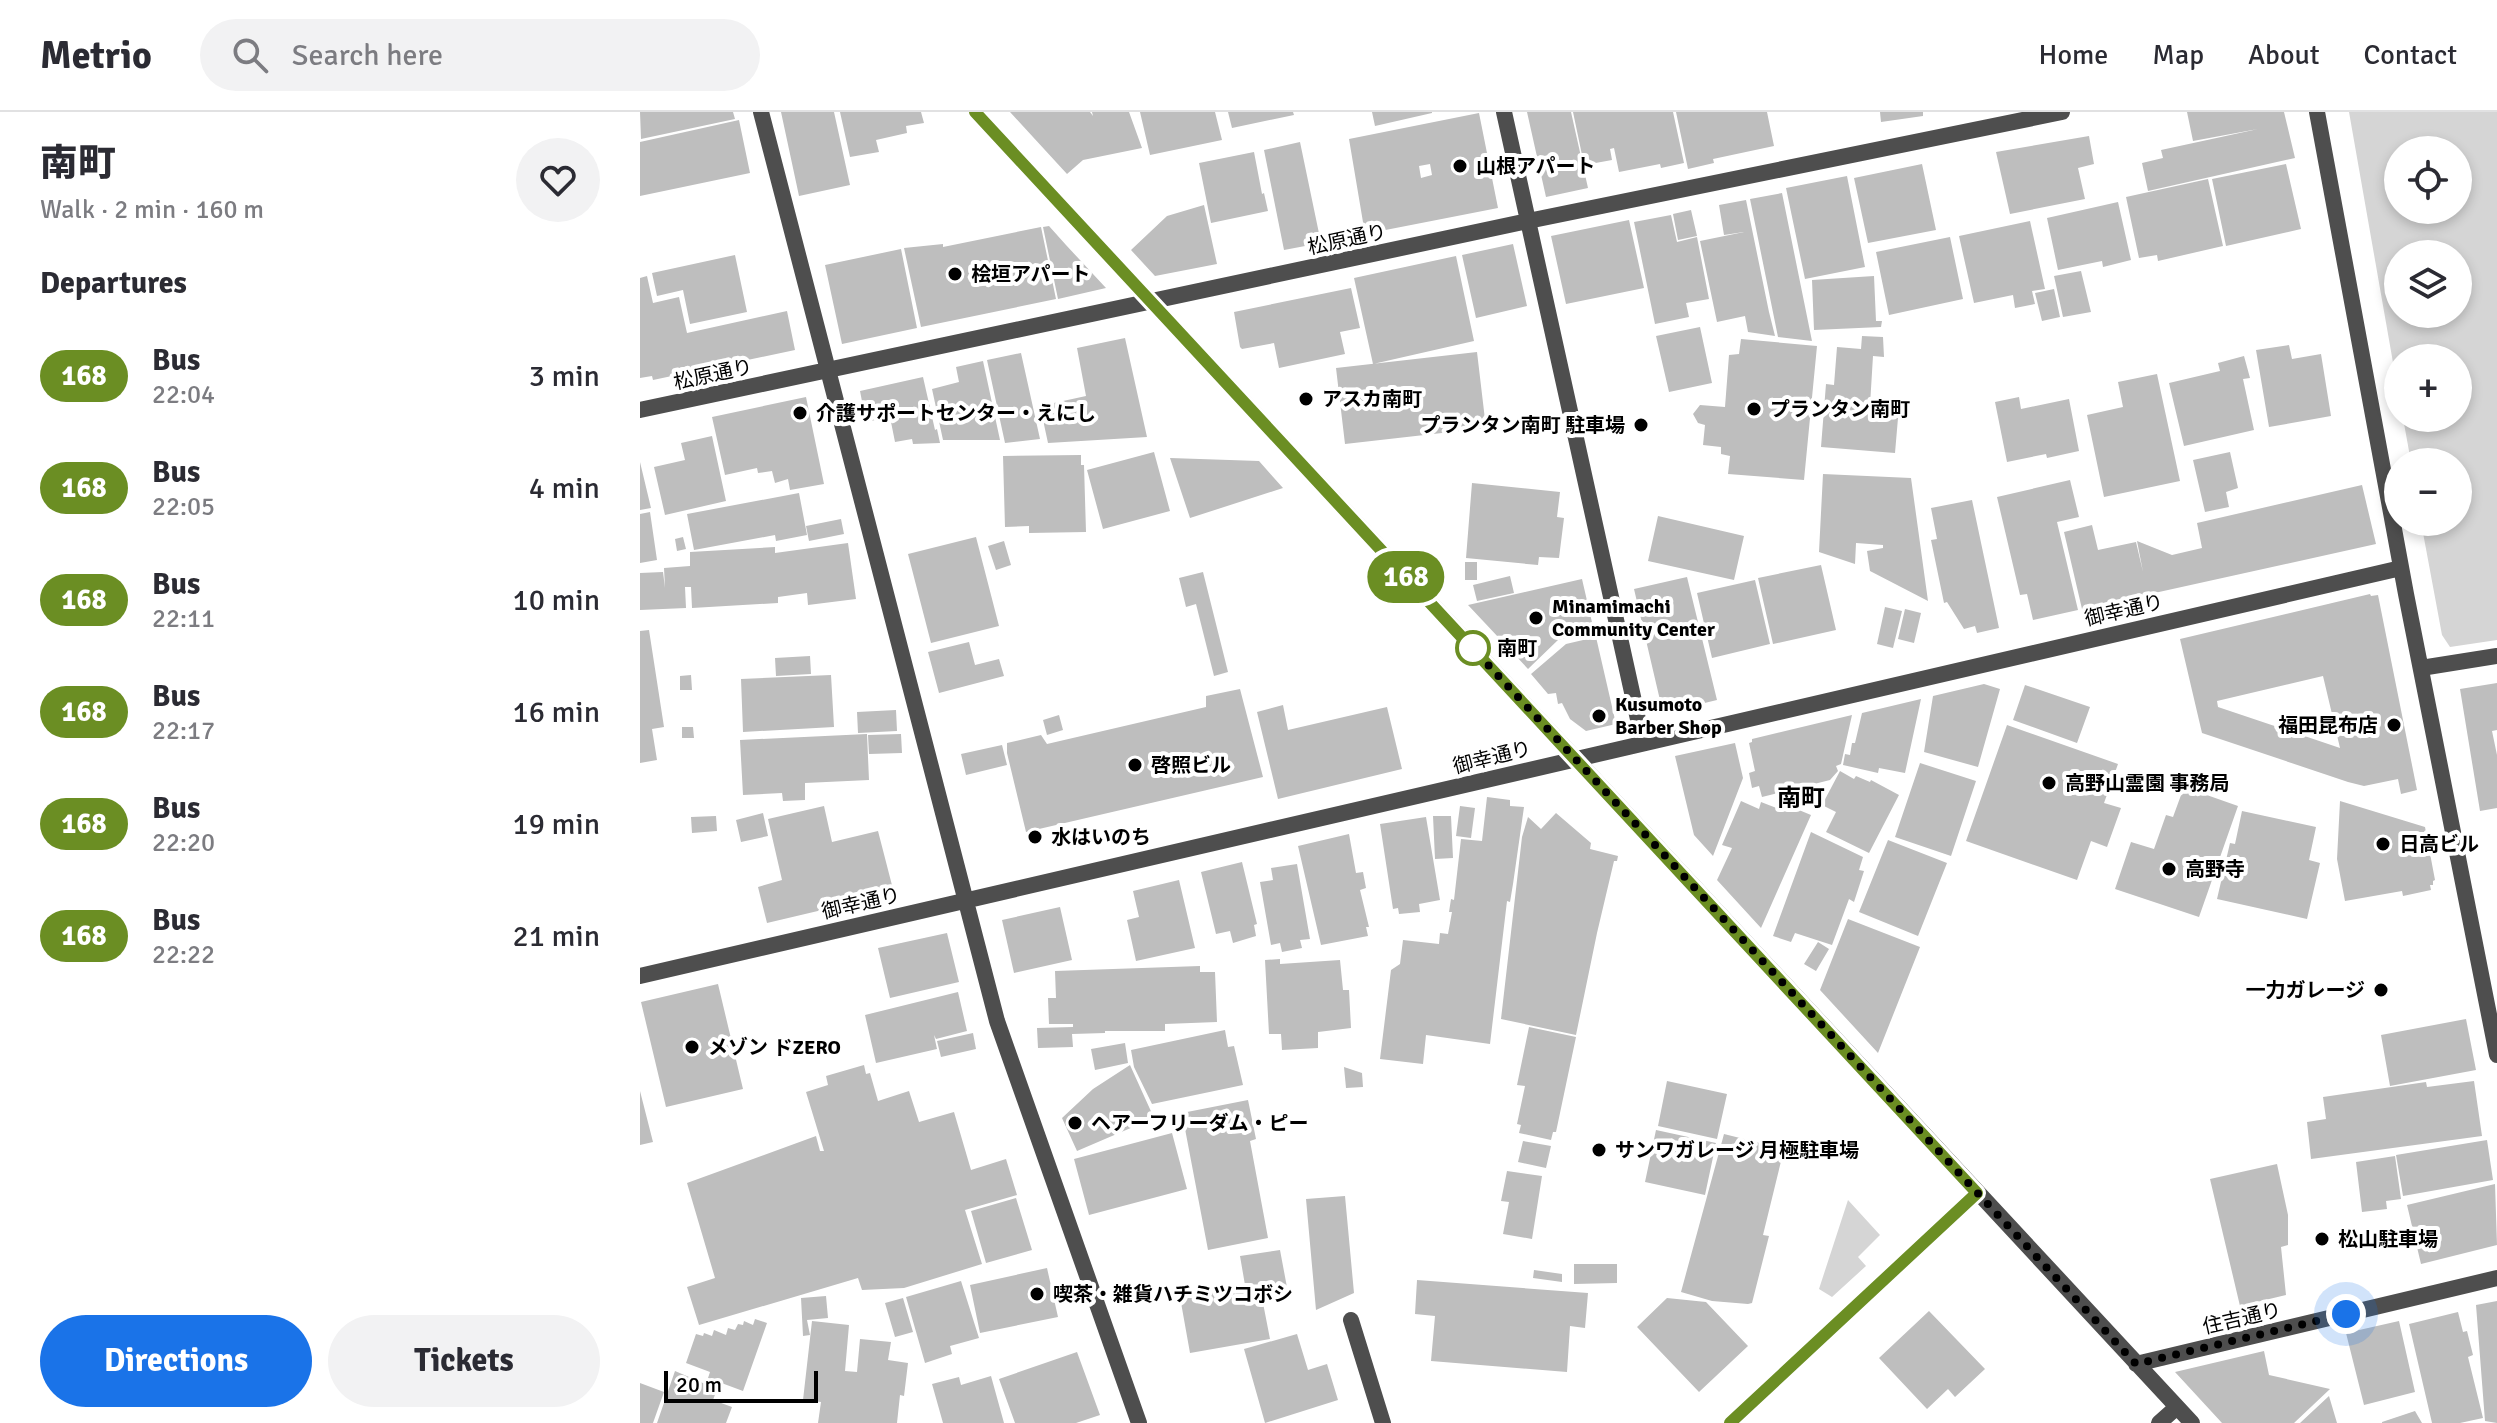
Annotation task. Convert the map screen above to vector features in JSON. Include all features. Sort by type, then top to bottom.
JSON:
[{"type":"street","points":[[761,112],[997,1021],[1139,1423]]},
{"type":"street","points":[[975,112],[2192,1423]]},
{"type":"street","points":[[1504,112],[1643,742]]},
{"type":"street","name":"松原通り","points":[[640,410],[1528,221],[2062,112]]},
{"type":"street","points":[[2317,112],[2401,568],[2497,1055]]},
{"type":"street","name":"御幸通り","points":[[640,976],[2401,568]]},
{"type":"street","points":[[2421,668],[2497,656]]},
{"type":"street","points":[[1730,1423],[1977,1193]]},
{"type":"street","name":"住吉通り","points":[[2136,1364],[2497,1278]]},
{"type":"street","points":[[1351,1320],[1383,1423]]},
{"type":"street","points":[[2159,1423],[2177,1407]]},
{"type":"shaded area","points":[[2349,112],[2497,112],[2497,640],[2450,647],[2442,635],[2424,536],[2472,536],[2472,448],[2408,448],[2406,432],[2472,432],[2472,344],[2390,344],[2387,328],[2472,328],[2472,240],[2384,240],[2384,311]]},
{"type":"shaded area","points":[[1848,1200],[1880,1235],[1858,1257],[1866,1266],[1832,1297],[1819,1289]]},
{"type":"building","points":[[640,112],[733,112],[735,119],[641,139]]},
{"type":"building","points":[[781,112],[834,112],[850,185],[799,196]]},
{"type":"building","points":[[840,112],[921,112],[924,123],[906,126],[907,133],[876,140],[879,152],[850,157]]},
{"type":"building","points":[[1010,112],[1090,112],[1093,116],[1092,112],[1129,112],[1142,148],[1083,160],[1067,174]]},
{"type":"building","points":[[1140,112],[1215,112],[1222,140],[1150,155]]},
{"type":"building","points":[[1228,112],[1293,112],[1294,115],[1232,128]]},
{"type":"building","points":[[1372,112],[1432,112],[1432,113],[1375,126]]},
{"type":"building","points":[[1527,112],[1571,112],[1588,188],[1546,197]]},
{"type":"building","points":[[1573,112],[1673,112],[1684,163],[1619,172],[1614,148],[1610,149],[1612,160],[1590,164],[1588,154],[1582,155]]},
{"type":"building","points":[[1676,112],[1767,112],[1774,146],[1713,159],[1714,163],[1688,169]]},
{"type":"building","points":[[1880,112],[1923,112],[1923,116],[1881,122]]},
{"type":"building","points":[[2187,112],[2284,112],[2295,158],[2148,191],[2142,163],[2163,158],[2161,150],[2258,129],[2193,141]]},
{"type":"building","points":[[1479,113],[1498,208],[1365,234],[1349,139]],"holes":[[[1430,164],[1432,175],[1421,178],[1419,166]]]},
{"type":"building","points":[[739,120],[750,173],[640,196],[640,142]]},
{"type":"building","points":[[2089,136],[2094,164],[2078,168],[2085,199],[2010,214],[1996,152]]},
{"type":"building","points":[[1300,142],[1321,243],[1284,250],[1264,150]]},
{"type":"building","points":[[1254,152],[1268,211],[1211,223],[1199,163]]},
{"type":"building","points":[[1922,164],[1936,230],[1868,243],[1854,178]]},
{"type":"building","points":[[2286,164],[2301,229],[2226,246],[2212,179]]},
{"type":"building","points":[[1847,176],[1865,267],[1805,279],[1786,188]]},
{"type":"building","points":[[2208,179],[2223,246],[2158,261],[2157,255],[2139,258],[2126,197]]},
{"type":"building","points":[[1782,193],[1812,341],[1778,337],[1750,199]]},
{"type":"building","points":[[1746,200],[1775,336],[1748,332],[1745,316],[1717,322],[1700,241],[1744,232],[1724,235],[1719,205]]},
{"type":"building","points":[[2118,202],[2131,260],[2103,267],[2102,261],[2058,270],[2047,218]]},
{"type":"building","points":[[1204,205],[1217,264],[1155,276],[1131,250],[1167,216]]},
{"type":"building","points":[[1691,210],[1697,236],[1678,240],[1673,214]]},
{"type":"building","points":[[1671,215],[1677,242],[1697,237],[1709,299],[1686,303],[1689,317],[1655,324],[1634,222]]},
{"type":"building","points":[[1629,220],[1644,288],[1566,304],[1551,236]]},
{"type":"building","points":[[2030,221],[2045,289],[2032,291],[2035,304],[2015,308],[2013,295],[1974,303],[1959,236]]},
{"type":"building","points":[[1049,226],[1106,288],[1058,299],[1043,227]]},
{"type":"building","name":"桧垣アパート","points":[[1041,227],[1056,299],[921,327],[904,248],[943,244],[943,247]]},
{"type":"building","points":[[1950,237],[1963,299],[1889,315],[1876,252]]},
{"type":"building","points":[[1513,244],[1527,306],[1476,318],[1462,255]]},
{"type":"building","points":[[901,249],[917,328],[842,344],[825,265]]},
{"type":"building","points":[[735,255],[747,312],[690,324],[683,290],[657,296],[652,273]]},
{"type":"building","points":[[1456,256],[1474,341],[1373,364],[1354,278]]},
{"type":"building","points":[[2081,271],[2091,312],[2063,317],[2054,276]]},
{"type":"building","points":[[647,276],[653,303],[679,297],[687,333],[787,311],[795,350],[653,380],[652,376],[640,378],[640,278]]},
{"type":"building","points":[[1874,276],[1876,321],[1882,321],[1881,327],[1814,330],[1812,280]]},
{"type":"building","points":[[1351,288],[1360,328],[1340,332],[1345,354],[1279,368],[1274,343],[1240,347],[1234,312]]},
{"type":"building","points":[[2054,289],[2060,317],[2042,321],[2035,293]]},
{"type":"building","points":[[1700,327],[1712,383],[1669,392],[1656,336]]},
{"type":"building","points":[[1862,336],[1883,337],[1884,357],[1873,356],[1870,405],[1880,406],[1879,416],[1898,418],[1895,453],[1821,447],[1826,384],[1834,385],[1837,347],[1861,349]]},
{"type":"building","points":[[1125,338],[1147,437],[1048,443],[1040,406],[1086,396],[1077,348]]},
{"type":"building","name":"プランタン南町","points":[[1741,339],[1817,346],[1804,480],[1728,474],[1730,456],[1721,454],[1721,447],[1703,445],[1705,425],[1698,423],[1693,414],[1700,405],[1725,407],[1729,355],[1739,354]]},
{"type":"building","points":[[2289,345],[2292,359],[2321,354],[2331,416],[2269,427],[2256,350]]},
{"type":"building","points":[[1477,352],[1486,428],[1345,444],[1336,368]]},
{"type":"building","points":[[1021,353],[1040,439],[1005,443],[987,360]]},
{"type":"building","points":[[2244,356],[2250,378],[2243,379],[2254,430],[2184,446],[2169,383],[2220,371],[2218,363]]},
{"type":"building","points":[[983,361],[1000,440],[943,440],[932,389],[959,382],[956,367]]},
{"type":"building","points":[[2157,374],[2180,481],[2104,497],[2087,415],[2123,407],[2118,382]]},
{"type":"building","points":[[923,377],[940,443],[913,444],[912,439],[895,442],[890,417],[866,422],[860,391]]},
{"type":"building","points":[[806,397],[824,484],[790,490],[788,479],[775,483],[772,471],[758,473],[757,468],[725,475],[712,417]]},
{"type":"building","points":[[2019,397],[2021,409],[2069,399],[2079,451],[2007,462],[1995,402]]},
{"type":"building","points":[[712,436],[726,501],[665,515],[654,467],[685,460],[681,443]]},
{"type":"building","points":[[1154,452],[1170,511],[1103,529],[1087,470]]},
{"type":"building","points":[[2230,452],[2238,488],[2226,492],[2229,507],[2205,512],[2193,460]]},
{"type":"building","points":[[1081,455],[1086,532],[1029,533],[1029,526],[1005,527],[1003,456]]},
{"type":"building","points":[[1170,458],[1259,461],[1283,488],[1190,518]]},
{"type":"building","points":[[640,462],[651,508],[640,510]]},
{"type":"building","points":[[1823,474],[1911,478],[1928,601],[1870,571],[1867,551],[1883,548],[1883,545],[1856,543],[1855,564],[1819,552]]},
{"type":"building","points":[[2070,480],[2079,517],[2057,522],[2078,610],[2033,620],[2027,594],[2020,595],[1997,497]]},
{"type":"building","points":[[1472,483],[1560,492],[1557,517],[1564,518],[1559,558],[1539,557],[1538,565],[1466,558]]},
{"type":"building","points":[[2362,485],[2376,544],[2082,609],[2064,532],[2092,525],[2098,550],[2136,542],[2143,572],[2137,541],[2172,555],[2202,548],[2197,523]]},
{"type":"building","points":[[799,493],[807,535],[776,541],[775,535],[694,550],[687,514]]},
{"type":"building","points":[[1972,500],[1999,628],[1977,633],[1975,626],[1964,629],[1947,602],[1944,603],[1931,540],[1937,539],[1931,508]]},
{"type":"building","points":[[650,512],[657,560],[640,563],[640,514]]},
{"type":"building","points":[[1658,516],[1744,536],[1734,580],[1648,561]]},
{"type":"building","points":[[841,519],[844,534],[809,541],[806,526]]},
{"type":"building","points":[[683,537],[686,549],[677,551],[675,539]]},
{"type":"building","points":[[976,537],[999,626],[931,643],[908,554]]},
{"type":"building","points":[[1004,541],[1011,565],[996,570],[988,546]]},
{"type":"building","points":[[848,543],[856,599],[808,605],[807,593],[778,597],[778,603],[692,608],[691,587],[685,587],[686,608],[640,610],[640,573],[663,572],[665,588],[664,568],[690,566],[690,552],[775,547],[775,553]]},
{"type":"building","points":[[1465,562],[1477,562],[1477,580],[1465,580]]},
{"type":"building","points":[[1821,565],[1836,630],[1773,644],[1758,578]]},
{"type":"building","points":[[1203,572],[1228,672],[1214,676],[1196,604],[1186,607],[1179,578]]},
{"type":"building","points":[[1510,576],[1514,593],[1477,601],[1473,585]]},
{"type":"building","points":[[1687,577],[1717,700],[1663,713],[1634,589]]},
{"type":"building","name":"Minamimachi Community Center","points":[[1582,579],[1594,631],[1558,640],[1528,669],[1468,605]]},
{"type":"building","points":[[1755,580],[1770,644],[1712,658],[1697,593]]},
{"type":"building","points":[[2370,594],[2378,595],[2417,790],[2401,794],[2398,779],[2364,786],[2348,782],[2202,733],[2180,639]],"holes":[[[2323,676],[2340,748],[2218,707],[2217,701]]]},
{"type":"building","points":[[1885,607],[1902,611],[1893,648],[1877,644]]},
{"type":"building","points":[[1905,609],[1921,613],[1914,643],[1898,639]]},
{"type":"building","points":[[649,630],[664,727],[652,729],[657,760],[640,763],[640,631]]},
{"type":"building","points":[[1596,637],[1616,724],[1586,731],[1570,719],[1562,703],[1558,704],[1556,693],[1548,694],[1531,674],[1566,644]]},
{"type":"building","points":[[969,642],[975,665],[999,659],[1004,676],[939,693],[928,652]]},
{"type":"building","points":[[810,656],[811,674],[776,676],[775,658]]},
{"type":"building","points":[[691,675],[692,690],[680,690],[680,676]]},
{"type":"building","points":[[831,675],[834,727],[743,732],[741,679]]},
{"type":"building","points":[[2497,683],[2497,730],[2492,731],[2497,755],[2497,808],[2480,811],[2460,689]]},
{"type":"building","points":[[1984,684],[2000,689],[1978,767],[1924,752],[1933,696]]},
{"type":"building","points":[[2025,685],[2090,707],[2077,743],[2013,720]]},
{"type":"building","name":"啓照ビル","points":[[1240,689],[1263,777],[1026,832],[1007,743],[1041,735],[1047,744],[1206,707],[1206,696]]},
{"type":"building","points":[[1921,699],[1905,773],[1879,768],[1878,773],[1843,765],[1845,754],[1850,755],[1852,743],[1855,743],[1862,713]]},
{"type":"building","points":[[1283,705],[1288,730],[1387,707],[1402,769],[1278,799],[1257,712]]},
{"type":"building","points":[[896,710],[897,731],[858,733],[857,712]]},
{"type":"building","points":[[1059,715],[1063,730],[1047,735],[1043,720]]},
{"type":"building","points":[[1852,715],[1841,764],[1836,766],[1838,771],[1830,780],[1762,797],[1759,786],[1752,788],[1749,773],[1755,771],[1749,743],[1752,739]]},
{"type":"building","name":"高野山霊園 事務局","points":[[2007,725],[2118,764],[2104,803],[2121,808],[2107,847],[2091,841],[2077,880],[1966,841]]},
{"type":"building","points":[[682,727],[693,727],[694,738],[682,738]]},
{"type":"building","points":[[867,734],[869,780],[805,783],[805,800],[783,801],[782,793],[743,795],[740,740]]},
{"type":"building","points":[[901,734],[902,753],[869,754],[868,735]]},
{"type":"building","points":[[1735,743],[1743,778],[1713,856],[1694,835],[1675,756]]},
{"type":"building","points":[[1002,745],[1007,765],[966,775],[961,754]]},
{"type":"building","points":[[1920,763],[1976,781],[1951,856],[1895,837]]},
{"type":"building","points":[[1840,771],[1854,779],[1856,776],[1871,780],[1899,795],[1869,853],[1826,832],[1836,812],[1822,805]]},
{"type":"building","name":"高野寺","points":[[2184,787],[2238,806],[2199,917],[2115,889],[2131,842],[2154,849],[2166,815],[2173,817]]},
{"type":"building","points":[[1487,797],[1510,800],[1510,806],[1524,807],[1510,902],[1507,901],[1490,1044],[1426,1035],[1423,1064],[1380,1059],[1391,970],[1400,964],[1403,940],[1439,944],[1440,933],[1448,934],[1461,839],[1482,841]]},
{"type":"building","points":[[1741,801],[1759,809],[1761,802],[1779,809],[1782,803],[1811,815],[1761,928],[1717,880],[1732,848],[1722,845]]},
{"type":"building","name":"日高ビル","points":[[2340,801],[2425,827],[2435,880],[2430,885],[2431,890],[2403,896],[2402,891],[2345,901],[2337,859]]},
{"type":"building","points":[[824,806],[832,842],[878,831],[894,893],[767,923],[758,887],[782,880],[768,819]]},
{"type":"building","points":[[1460,806],[1475,808],[1471,838],[1456,836]]},
{"type":"building","points":[[2242,811],[2316,827],[2309,860],[2320,863],[2307,919],[2217,899],[2230,843],[2235,844]]},
{"type":"building","points":[[763,813],[768,836],[741,842],[736,820]]},
{"type":"building","points":[[1556,813],[1591,843],[1590,849],[1618,856],[1614,861],[1597,933],[1576,1035],[1501,1019],[1522,837],[1528,817],[1541,829]]},
{"type":"building","points":[[716,816],[717,831],[692,833],[691,817]]},
{"type":"building","points":[[1433,816],[1451,816],[1453,858],[1435,859]]},
{"type":"building","points":[[1426,817],[1440,900],[1419,904],[1420,912],[1399,914],[1398,908],[1393,909],[1380,824]]},
{"type":"building","points":[[1811,832],[1863,857],[1859,870],[1864,871],[1854,902],[1849,899],[1832,945],[1795,933],[1791,942],[1773,936]]},
{"type":"building","points":[[1349,834],[1356,873],[1363,872],[1366,888],[1360,890],[1369,927],[1366,927],[1368,936],[1321,945],[1298,846]]},
{"type":"building","points":[[1888,840],[1947,863],[1918,936],[1859,912]]},
{"type":"building","points":[[1242,862],[1257,924],[1254,925],[1256,936],[1233,943],[1230,931],[1216,934],[1201,872]]},
{"type":"building","points":[[1297,864],[1310,939],[1300,940],[1302,948],[1282,952],[1280,943],[1271,945],[1260,882],[1273,880],[1271,868]]},
{"type":"building","points":[[1179,880],[1195,948],[1136,961],[1127,920],[1139,917],[1133,891]]},
{"type":"building","points":[[1060,907],[1072,960],[1014,973],[1002,920]]},
{"type":"building","points":[[1848,919],[1920,947],[1878,1053],[1820,990]]},
{"type":"building","points":[[947,933],[959,982],[890,998],[878,948]]},
{"type":"building","points":[[1818,942],[1829,949],[1816,971],[1804,964]]},
{"type":"building","points":[[1280,959],[1280,964],[1340,960],[1343,990],[1349,990],[1351,1028],[1318,1032],[1318,1048],[1282,1050],[1281,1034],[1269,1034],[1265,960]]},
{"type":"building","points":[[1200,966],[1200,972],[1215,972],[1217,1022],[1165,1024],[1165,1031],[1072,1034],[1073,1047],[1038,1048],[1037,1028],[1073,1027],[1073,1024],[1049,1024],[1048,998],[1056,998],[1055,971]]},
{"type":"building","name":"メゾン ドZERO","points":[[718,984],[743,1089],[666,1107],[641,1002]]},
{"type":"building","points":[[958,992],[967,1031],[936,1039],[934,1035],[937,1049],[876,1063],[865,1015]]},
{"type":"building","points":[[2466,1019],[2476,1070],[2390,1086],[2381,1035]]},
{"type":"building","points":[[1529,1027],[1576,1037],[1556,1132],[1553,1132],[1551,1140],[1519,1133],[1521,1125],[1517,1124],[1525,1086],[1517,1085]]},
{"type":"building","points":[[1225,1030],[1228,1047],[1234,1046],[1243,1085],[1152,1104],[1134,1067],[1131,1050]]},
{"type":"building","points":[[973,1033],[976,1049],[941,1057],[937,1041]]},
{"type":"building","points":[[1125,1043],[1128,1063],[1095,1070],[1091,1049]]},
{"type":"building","points":[[864,1065],[866,1074],[870,1073],[878,1101],[909,1091],[919,1122],[954,1112],[971,1170],[1006,1159],[1017,1195],[965,1210],[982,1264],[904,1288],[862,1290],[858,1278],[699,1325],[687,1287],[715,1278],[687,1183],[816,1136],[820,1151],[824,1151],[806,1092],[828,1085],[826,1076]]},
{"type":"building","points":[[1130,1065],[1154,1118],[1077,1151],[1062,1118],[1093,1089]]},
{"type":"building","points":[[1344,1067],[1362,1073],[1363,1087],[1346,1088]]},
{"type":"building","points":[[1667,1081],[1727,1094],[1717,1139],[1658,1126]]},
{"type":"building","points":[[2474,1081],[2482,1136],[2311,1159],[2307,1122],[2326,1119],[2323,1097],[2426,1082],[2427,1087]]},
{"type":"building","points":[[640,1091],[653,1142],[640,1145]]},
{"type":"building","points":[[1248,1100],[1256,1139],[1250,1141],[1268,1238],[1208,1250],[1182,1113]]},
{"type":"building","points":[[1656,1130],[1716,1143],[1705,1195],[1645,1182]]},
{"type":"building","points":[[1172,1133],[1187,1189],[1089,1215],[1074,1159]]},
{"type":"building","points":[[1724,1134],[1784,1149],[1763,1235],[1769,1236],[1752,1303],[1748,1304],[1712,1301],[1681,1292]]},
{"type":"building","points":[[2487,1140],[2493,1180],[2403,1196],[2396,1155]]},
{"type":"building","points":[[1523,1141],[1551,1146],[1546,1168],[1518,1162]]},
{"type":"building","points":[[2395,1156],[2401,1199],[2386,1201],[2387,1209],[2362,1212],[2356,1162]]},
{"type":"building","points":[[2277,1164],[2288,1215],[2288,1245],[2281,1247],[2286,1295],[2240,1306],[2210,1179]]},
{"type":"building","points":[[1507,1171],[1542,1176],[1532,1239],[1503,1234],[1509,1202],[1501,1201]]},
{"type":"building","points":[[2495,1184],[2497,1245],[2421,1264],[2407,1205]]},
{"type":"building","points":[[1345,1196],[1354,1293],[1316,1310],[1306,1199]]},
{"type":"building","points":[[1016,1198],[1032,1250],[986,1263],[971,1211]]},
{"type":"building","points":[[1280,1250],[1289,1298],[1263,1303],[1270,1339],[1190,1353],[1180,1297],[1245,1285],[1240,1256]]},
{"type":"building","points":[[1574,1264],[1617,1264],[1617,1283],[1574,1284]]},
{"type":"building","points":[[1047,1268],[1058,1317],[980,1333],[970,1285]]},
{"type":"building","points":[[1534,1270],[1562,1274],[1562,1282],[1533,1278]]},
{"type":"building","points":[[1417,1280],[1588,1293],[1585,1328],[1570,1326],[1567,1372],[1431,1361],[1435,1316],[1415,1314]]},
{"type":"building","points":[[961,1281],[979,1338],[950,1346],[952,1354],[925,1363],[906,1297]]},
{"type":"building","points":[[826,1296],[828,1318],[807,1320],[810,1335],[803,1336],[801,1298]]},
{"type":"building","points":[[903,1298],[913,1332],[895,1337],[885,1303]]},
{"type":"building","points":[[1667,1298],[1706,1302],[1748,1346],[1699,1392],[1637,1327]]},
{"type":"building","points":[[2497,1301],[2497,1423],[2485,1421],[2476,1305]]},
{"type":"building","points":[[1929,1311],[1985,1369],[1955,1397],[1948,1389],[1927,1409],[1879,1358]]},
{"type":"building","points":[[2458,1312],[2473,1355],[2468,1357],[2483,1418],[2460,1423],[2432,1423],[2409,1324]]},
{"type":"building","points":[[755,1319],[767,1323],[743,1391],[708,1378],[710,1372],[686,1363],[696,1334],[712,1336],[714,1330],[726,1335],[728,1328],[735,1330],[744,1321],[753,1325]]},
{"type":"building","points":[[812,1321],[849,1325],[845,1371],[857,1372],[860,1339],[891,1342],[888,1360],[908,1363],[897,1423],[818,1423],[821,1402],[803,1400]]},
{"type":"building","points":[[2399,1321],[2415,1392],[2364,1405],[2346,1333]]},
{"type":"building","points":[[1297,1334],[1308,1370],[1327,1364],[1338,1400],[1265,1423],[1244,1349]]},
{"type":"building","points":[[2264,1351],[2269,1375],[2330,1389],[2294,1423],[2222,1423],[2175,1372]]},
{"type":"building","points":[[1077,1352],[1100,1415],[1076,1423],[1015,1423],[999,1379]]},
{"type":"building","points":[[675,1371],[717,1389],[713,1400],[732,1407],[726,1423],[657,1423]]},
{"type":"building","points":[[991,1376],[1004,1423],[943,1423],[932,1384],[959,1377],[961,1385]]},
{"type":"building","points":[[640,1383],[664,1392],[653,1423],[640,1423]]},
{"type":"building","points":[[2329,1396],[2337,1423],[2300,1423]]},
{"type":"building","points":[[2415,1411],[2422,1423],[2382,1423],[2382,1422]]},
{"type":"bus line","name":"168","points":[[975,112],[1977,1193],[1730,1423]]},
{"type":"place","name":"山根アパート","points":[[1460,166]]},
{"type":"place","name":"桧垣アパート","points":[[955,274]]},
{"type":"place","name":"アスカ南町","points":[[1306,399]]},
{"type":"place","name":"プランタン南町","points":[[1754,409]]},
{"type":"place","name":"介護サポートセンター・えにし","points":[[800,413]]},
{"type":"place","name":"プランタン南町 駐車場","points":[[1641,425]]},
{"type":"place","name":"Minamimachi Community Center","points":[[1536,618]]},
{"type":"place","name":"南町","points":[[1473,648]]},
{"type":"place","name":"Kusumoto Barber Shop","points":[[1599,716]]},
{"type":"place","name":"福田昆布店","points":[[2394,725]]},
{"type":"place","name":"啓照ビル","points":[[1135,765]]},
{"type":"place","name":"高野山霊園 事務局","points":[[2049,783]]},
{"type":"place","name":"水はいのち","points":[[1035,837]]},
{"type":"place","name":"日高ビル","points":[[2383,844]]},
{"type":"place","name":"高野寺","points":[[2169,869]]},
{"type":"place","name":"一力ガレージ","points":[[2381,990]]},
{"type":"place","name":"メゾン ドZERO","points":[[692,1047]]},
{"type":"place","name":"ヘアーフリーダム・ピー","points":[[1075,1123]]},
{"type":"place","name":"サンワガレージ 月極駐車場","points":[[1599,1150]]},
{"type":"place","name":"松山駐車場","points":[[2322,1239]]},
{"type":"place","name":"喫茶・雑貨ハチミツコボシ","points":[[1037,1294]]},
{"type":"district","name":"南町","points":[[1801,798]]},
{"type":"route","points":[[1473,648],[1466,641],[2136,1364],[2346,1314]]}]
